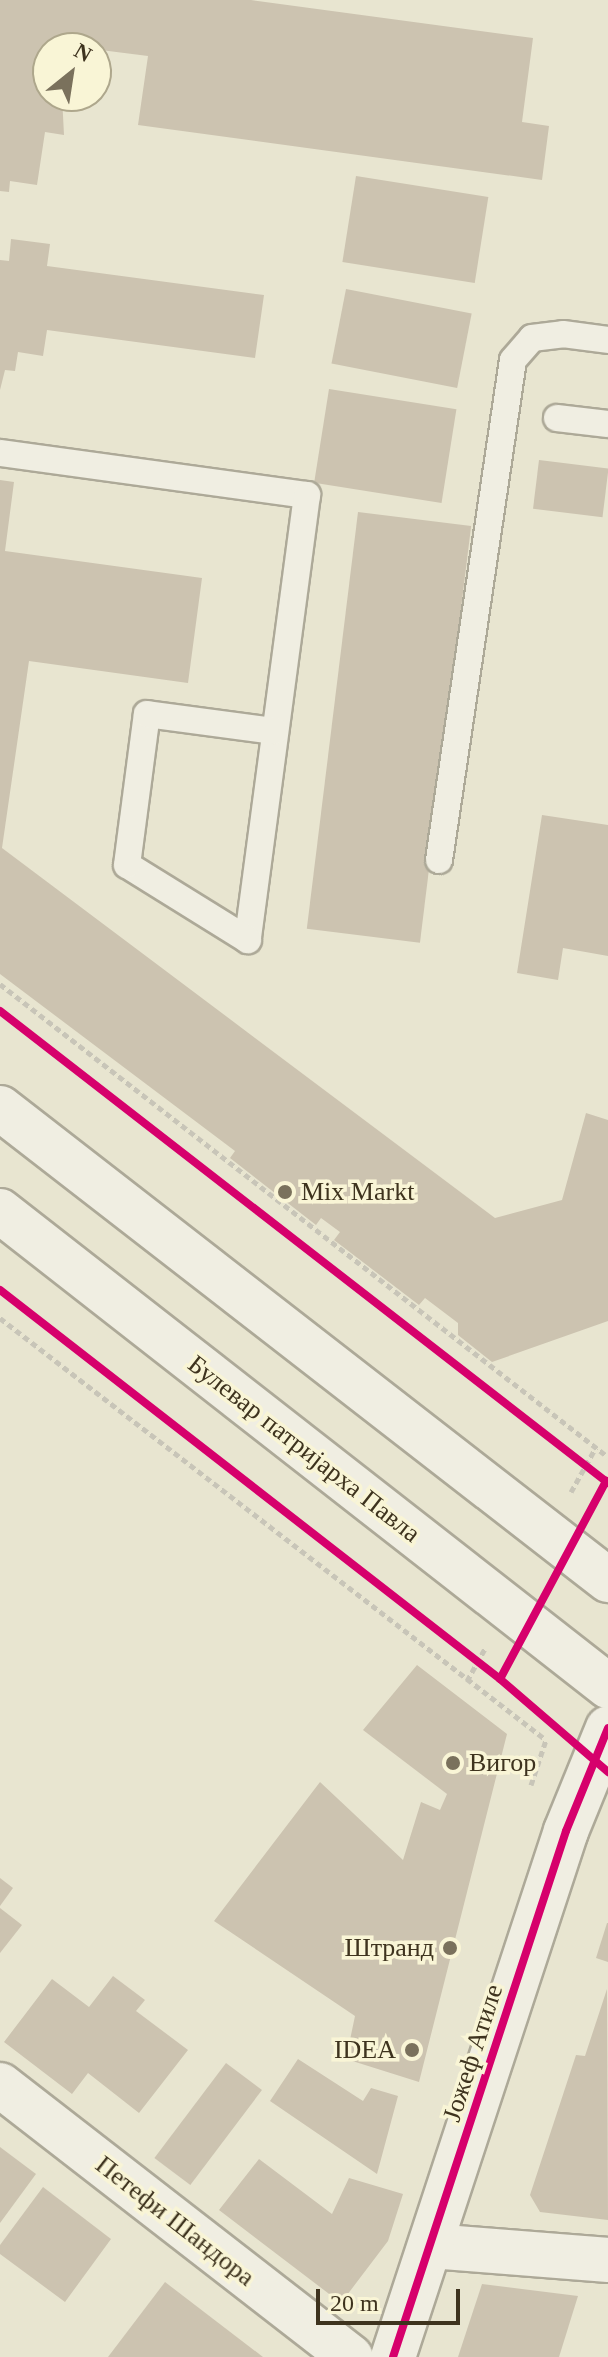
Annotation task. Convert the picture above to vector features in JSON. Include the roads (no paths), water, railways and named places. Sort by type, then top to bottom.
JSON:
[{"type":"main road","points":[[0,1108],[608,1580]]},
{"type":"main road","name":"Булевар патријарха Павла","points":[[0,1211],[608,1686]]},
{"type":"main road","name":"Јожеф Атиле","points":[[393,2357],[566,1831],[601,1745]]},
{"type":"main road","name":"Петефи Шандора","points":[[0,2085],[351,2357]]},
{"type":"main road","points":[[431,2246],[608,2260]]},
{"type":"lane","points":[[439,860],[513,360],[532,338],[563,334],[608,340]]},
{"type":"lane","points":[[557,418],[608,424]]},
{"type":"lane","points":[[0,453],[307,495],[248,940],[127,865],[147,714],[275,731]]},
{"type":"place","name":"Mix Markt","points":[[285,1192]]},
{"type":"place","name":"Вигор","points":[[453,1763]]},
{"type":"place","name":"Штранд","points":[[450,1948]]},
{"type":"place","name":"IDEA","points":[[412,2050]]}]
